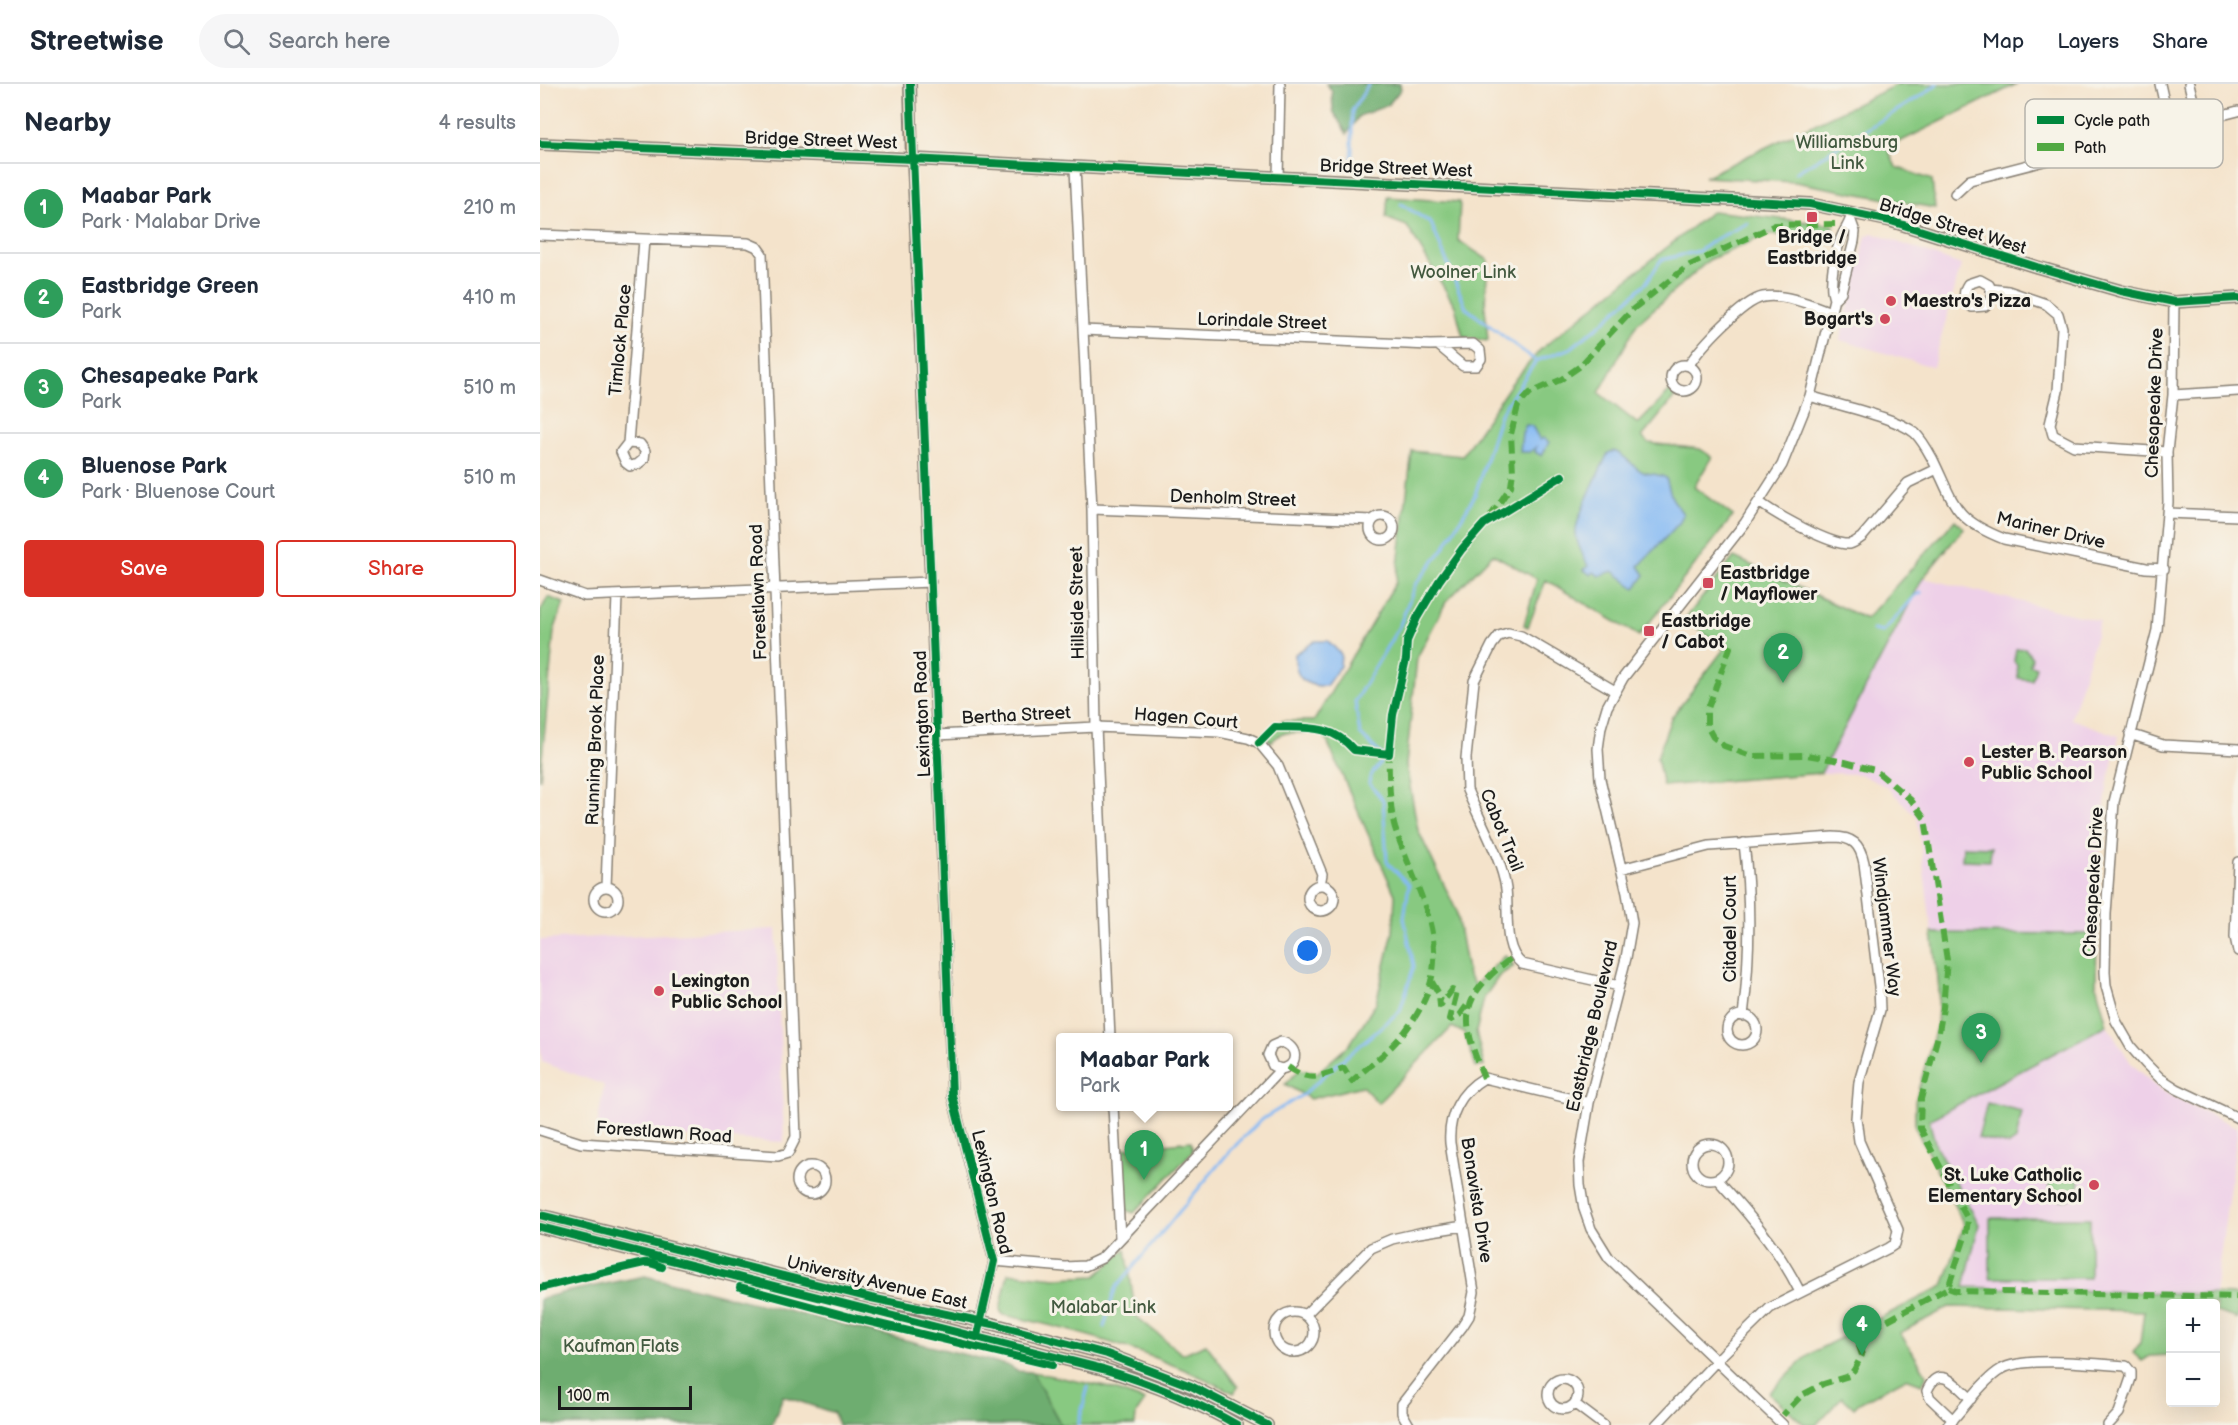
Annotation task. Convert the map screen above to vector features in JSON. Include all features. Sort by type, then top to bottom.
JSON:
[{"type":"main road","name":"Lexington Road","points":[[910,84],[912,159]]},
{"type":"main road","name":"Bridge Street West","points":[[540,144],[912,159],[1790,202],[1820,205],[1852,217],[1891,221],[2089,282],[2174,302],[2238,298]]},
{"type":"main road","name":"University Avenue East","points":[[540,1215],[871,1298],[980,1322],[1107,1354],[1191,1386],[1267,1425]]},
{"type":"main road","name":"University Avenue East","points":[[540,1227],[977,1336],[1132,1378],[1182,1398],[1237,1425]]},
{"type":"street","points":[[1278,178],[1281,84]]},
{"type":"street","points":[[2160,84],[2163,99]]},
{"type":"street","points":[[2188,84],[2192,99]]},
{"type":"street","points":[[2223,115],[2238,111]]},
{"type":"street","name":"Lexington Road","points":[[912,159],[952,1095],[969,1168],[990,1237],[994,1261],[977,1336]]},
{"type":"street","points":[[1955,194],[1970,180],[2025,166]]},
{"type":"street","name":"Hillside Street","points":[[1075,168],[1092,509],[1096,727],[1110,1033]]},
{"type":"street","name":"Eastbridge Boulevard","points":[[1783,1425],[1609,1258],[1591,1229],[1584,1209],[1579,1162],[1590,1103],[1626,958],[1632,923],[1598,764],[1601,727],[1615,691],[1651,641],[1760,502],[1782,465],[1810,396],[1834,299],[1830,288],[1841,237],[1852,217]]},
{"type":"street","name":"Forestlawn Road","points":[[540,235],[748,243],[757,247],[762,254],[796,1137],[788,1153],[778,1156],[581,1143],[540,1130]]},
{"type":"street","name":"Timlock Place","points":[[628,442],[644,240]]},
{"type":"street","points":[[1991,289],[2008,291],[2046,304],[2058,314],[2062,328],[2058,391],[2050,424],[2053,435],[2074,446],[2167,452]]},
{"type":"street","points":[[1689,365],[1697,353],[1737,313],[1747,304],[1762,297],[1776,296],[1831,312]]},
{"type":"street","name":"Chesapeake Drive","points":[[2174,302],[2173,394],[2167,452],[2168,513],[2164,569],[2157,630],[2114,802],[2105,934],[2105,972],[2109,998],[2121,1030],[2145,1064],[2177,1089],[2238,1118]]},
{"type":"street","name":"Lorindale Street","points":[[1083,330],[1438,345]]},
{"type":"street","points":[[2173,394],[2238,391]]},
{"type":"street","name":"Mariner Drive","points":[[1810,396],[1898,423],[1914,433],[1926,446],[1951,501],[1963,517],[1983,531],[2004,539],[2145,568],[2164,569]]},
{"type":"street","points":[[1760,502],[1777,515],[1820,535],[1842,544],[1852,544],[1862,537],[1908,483],[1937,469]]},
{"type":"street","name":"Denholm Street","points":[[1092,509],[1373,520]]},
{"type":"street","points":[[2168,513],[2238,516]]},
{"type":"street","points":[[540,580],[585,596],[931,582]]},
{"type":"street","name":"Running Brook Place","points":[[606,886],[617,596]]},
{"type":"street","name":"Cabot Trail","points":[[1615,691],[1521,636],[1508,633],[1499,636],[1474,681],[1466,780],[1467,790],[1505,879],[1510,945],[1514,956],[1522,964],[1619,986]]},
{"type":"street","name":"Bertha Street","points":[[937,735],[1096,727]]},
{"type":"street","name":"Hagen Court","points":[[1096,727],[1219,732],[1258,742],[1278,766],[1322,874],[1320,885]]},
{"type":"street","points":[[2130,734],[2163,745],[2238,749]]},
{"type":"street","name":"Windjammer Way","points":[[1622,869],[1709,846],[1843,837],[1852,839],[1858,845],[1863,863],[1880,986],[1880,1010],[1859,1082],[1856,1118],[1859,1141],[1898,1230],[1898,1236],[1889,1248],[1770,1308],[1716,1361]]},
{"type":"street","name":"Citadel Court","points":[[1743,1016],[1748,977],[1749,930],[1744,843]]},
{"type":"street","points":[[2238,862],[2235,937],[2238,951]]},
{"type":"street","points":[[994,1261],[1065,1267],[1085,1266],[1102,1258],[1281,1069]]},
{"type":"street","name":"Bonavista Drive","points":[[1409,1425],[1402,1413],[1402,1404],[1469,1316],[1473,1285],[1449,1129],[1451,1115],[1476,1083],[1484,1078],[1590,1103]]},
{"type":"street","points":[[1113,1111],[1120,1239]]},
{"type":"street","points":[[788,1153],[802,1169]]},
{"type":"street","points":[[1718,1179],[1746,1210],[1777,1251],[1800,1292]]},
{"type":"street","points":[[1305,1315],[1371,1248],[1401,1237],[1464,1226]]},
{"type":"street","points":[[1287,1313],[1305,1315],[1313,1326],[1314,1334],[1310,1344],[1300,1351],[1288,1351],[1282,1348],[1274,1335],[1276,1324],[1287,1313]]},
{"type":"street","points":[[1656,1425],[1716,1361]]},
{"type":"street","points":[[1971,1400],[1948,1378],[1939,1377],[1931,1382],[1928,1391],[1930,1398],[1950,1422],[2003,1368],[2044,1362],[2126,1366],[2131,1372],[2131,1378],[2119,1413],[2108,1425]]},
{"type":"street","points":[[1575,1404],[1603,1425]]},
{"type":"shaded area","points":[[1873,233],[1961,265],[1933,367],[1840,340],[1866,236]]},
{"type":"shaded area","name":"Lester B. Pearson Public School","points":[[1923,578],[2100,621],[2071,719],[2119,736],[2108,781],[2101,833],[2097,934],[1932,933],[1917,817],[1887,787],[1860,774],[1821,773]]},
{"type":"shaded area","name":"Lexington Public School","points":[[776,929],[784,1142],[596,1132],[604,1085],[542,1062],[540,940]]},
{"type":"shaded area","name":"St. Luke Catholic Elementary School","points":[[2107,1025],[2131,1063],[2154,1084],[2166,1093],[2238,1128],[2215,1294],[1963,1287],[1978,1224],[1936,1146],[1928,1120]]},
{"type":"green space","points":[[1326,84],[1400,84],[1401,89],[1388,105],[1359,116],[1347,134],[1333,111],[1332,91]]},
{"type":"green space","name":"Williamsburg Link","points":[[1898,84],[2017,84],[1887,148],[1896,167],[1932,180],[1935,208],[1795,182],[1704,177]]},
{"type":"green space","name":"Woolner Link","points":[[1388,197],[1460,202],[1458,240],[1488,260],[1485,307],[1488,341],[1463,337],[1455,306],[1407,226],[1386,218]]},
{"type":"green space","points":[[1712,211],[1834,225],[1831,243],[1768,234],[1709,260],[1637,324],[1599,393],[1638,424],[1670,391],[1675,397],[1642,437],[1649,443],[1700,449],[1712,457],[1694,487],[1733,516],[1639,636],[1546,580],[1528,627],[1524,625],[1537,579],[1493,554],[1446,602],[1417,658],[1406,765],[1418,830],[1456,910],[1468,976],[1475,985],[1505,955],[1514,966],[1499,976],[1484,998],[1476,1032],[1484,1066],[1476,1067],[1464,1033],[1452,1027],[1378,1103],[1362,1086],[1310,1099],[1285,1084],[1300,1069],[1317,1073],[1350,1044],[1376,1003],[1393,932],[1395,895],[1323,732],[1282,733],[1271,742],[1263,735],[1282,721],[1314,721],[1396,582],[1412,451],[1462,456],[1511,384],[1541,349]]},
{"type":"green space","points":[[1955,520],[1964,528],[1923,578],[1821,773],[1663,786],[1657,758],[1671,718],[1724,649],[1685,619],[1734,557],[1866,619]]},
{"type":"green space","points":[[548,597],[564,603],[554,631],[540,780],[540,612]]},
{"type":"green space","points":[[2025,648],[2032,658],[2030,665],[2036,667],[2032,680],[2018,678],[2017,665],[2014,661],[2016,649]]},
{"type":"green space","points":[[1963,846],[1991,847],[1990,861],[1962,860]]},
{"type":"green space","points":[[1932,933],[2097,934],[2096,984],[2107,1025],[1929,1120],[1936,1146],[1979,1224],[1964,1287],[2238,1295],[2238,1319],[2220,1313],[2220,1299],[2166,1299],[2166,1355],[2150,1356],[2142,1361],[2133,1353],[2140,1343],[2144,1311],[1949,1307],[1900,1333],[1927,1375],[1922,1384],[1906,1378],[1859,1403],[1854,1408],[1842,1397],[1816,1425],[1805,1425],[1769,1393],[1815,1351],[1943,1286],[1964,1225],[1915,1127],[1915,1101],[1937,1024],[1939,989]]},
{"type":"green space","points":[[1987,1103],[2022,1111],[2016,1140],[2009,1145],[1978,1138]]},
{"type":"green space","points":[[1191,1141],[1193,1151],[1134,1213],[1125,1210],[1122,1149]]},
{"type":"green space","points":[[2064,1170],[2074,1175],[2079,1185],[2074,1195],[2064,1200],[2054,1195],[2049,1185],[2054,1175]]},
{"type":"green space","points":[[1990,1218],[2090,1218],[2090,1278],[1990,1278]]},
{"type":"green space","name":"Malabar Link","points":[[1126,1249],[1136,1316],[1182,1354],[1206,1344],[1238,1387],[1234,1393],[1150,1356],[1092,1337],[1003,1315],[1000,1310],[1008,1273],[1056,1278],[1096,1276]]},
{"type":"green space","name":"Kaufman Flats","points":[[645,1276],[1007,1365],[1017,1371],[1032,1372],[1061,1425],[838,1425],[834,1413],[783,1396],[772,1425],[540,1425],[540,1299]]},
{"type":"green space","points":[[1032,1372],[1106,1387],[1145,1401],[1136,1414],[1135,1425],[1040,1425]]},
{"type":"water","points":[[1526,425],[1532,426],[1540,440],[1543,438],[1549,442],[1542,456],[1535,452],[1536,447],[1530,452],[1520,452],[1522,433]]},
{"type":"water","points":[[1614,451],[1643,472],[1666,478],[1672,498],[1683,514],[1680,522],[1639,566],[1645,575],[1635,588],[1613,571],[1599,576],[1594,572],[1591,575],[1584,570],[1588,566],[1576,535],[1578,522],[1590,491],[1608,453]]},
{"type":"water","points":[[1315,641],[1328,641],[1341,654],[1340,666],[1326,686],[1311,685],[1306,682],[1298,674],[1296,668],[1295,654]]},
{"type":"waterway","points":[[1352,160],[1352,111],[1369,84]]},
{"type":"waterway","points":[[1795,173],[1937,84]]},
{"type":"waterway","points":[[1401,204],[1431,223],[1466,308],[1536,361]]},
{"type":"waterway","points":[[1104,1327],[1115,1289],[1228,1153],[1261,1120],[1304,1094],[1400,1011],[1414,966],[1404,918],[1409,885],[1387,862],[1383,800],[1369,783],[1383,756],[1360,734],[1355,701],[1400,625],[1415,585],[1444,548],[1475,495],[1500,414],[1536,361],[1571,348],[1599,326],[1646,283],[1661,260],[1699,251],[1714,240],[1748,223]]},
{"type":"waterway","points":[[1873,630],[1883,632],[1916,595],[1921,593]]},
{"type":"waterway","points":[[1078,1425],[1088,1387]]},
{"type":"marked path","points":[[1490,517],[1511,486],[1513,472],[1511,434],[1518,406],[1530,393],[1560,380],[1579,367],[1633,309],[1688,266],[1775,225],[1835,224]]},
{"type":"marked path","points":[[1731,645],[1707,711],[1707,726],[1713,737],[1724,746],[1751,756],[1807,755],[1875,770],[1911,800],[1925,819],[1947,960],[1943,1008],[1921,1099],[1920,1128],[1968,1220],[1966,1234],[1948,1288],[1862,1334],[1857,1340],[1862,1355],[1849,1376],[1823,1384],[1802,1395],[1783,1415]]},
{"type":"marked path","points":[[1288,1067],[1303,1075],[1315,1077],[1344,1068],[1352,1081],[1388,1050],[1406,1030],[1423,1003],[1432,978],[1434,953],[1431,929],[1393,821],[1389,751]]},
{"type":"marked path","points":[[1484,1078],[1470,1039],[1469,1009],[1474,996],[1483,984],[1514,956]]},
{"type":"marked path","points":[[1432,982],[1439,994],[1440,1006],[1452,990],[1457,992],[1450,1019],[1460,1015],[1470,1001]]},
{"type":"marked path","points":[[1948,1288],[1956,1291],[2238,1297]]},
{"type":"cycle path","points":[[910,84],[952,1095],[994,1261],[977,1336]]},
{"type":"cycle path","points":[[540,144],[912,159],[1810,204],[1891,221],[2121,291],[2174,302],[2238,298]]},
{"type":"cycle path","points":[[1259,743],[1275,727],[1308,728],[1337,736],[1354,750],[1389,754],[1393,715],[1406,659],[1407,641],[1417,618],[1439,581],[1484,524],[1562,476]]},
{"type":"cycle path","points":[[540,1215],[871,1298],[993,1324],[1107,1354],[1191,1386],[1267,1425]]},
{"type":"cycle path","points":[[540,1227],[1103,1369],[1172,1393],[1237,1425]]},
{"type":"cycle path","points":[[540,1288],[644,1263],[662,1267]]},
{"type":"cycle path","points":[[740,1287],[858,1319],[1052,1365]]},
{"type":"place","name":"Bridge / Eastbridge","points":[[1812,217]]},
{"type":"place","name":"Maestro's Pizza","points":[[1891,301]]},
{"type":"place","name":"Bogart's","points":[[1885,319]]},
{"type":"place","name":"Eastbridge / Mayflower","points":[[1708,583]]},
{"type":"place","name":"Eastbridge / Cabot","points":[[1649,631]]},
{"type":"place","name":"Eastbridge Green","points":[[1783,683]]},
{"type":"place","name":"Lester B. Pearson Public School","points":[[1969,762]]},
{"type":"place","name":"Lexington Public School","points":[[659,991]]},
{"type":"place","name":"Chesapeake Park","points":[[1981,1063]]},
{"type":"place","name":"Maabar Park","points":[[1144,1180]]},
{"type":"place","name":"St. Luke Catholic Elementary School","points":[[2094,1185]]},
{"type":"place","name":"Bluenose Park","points":[[1862,1355]]}]
